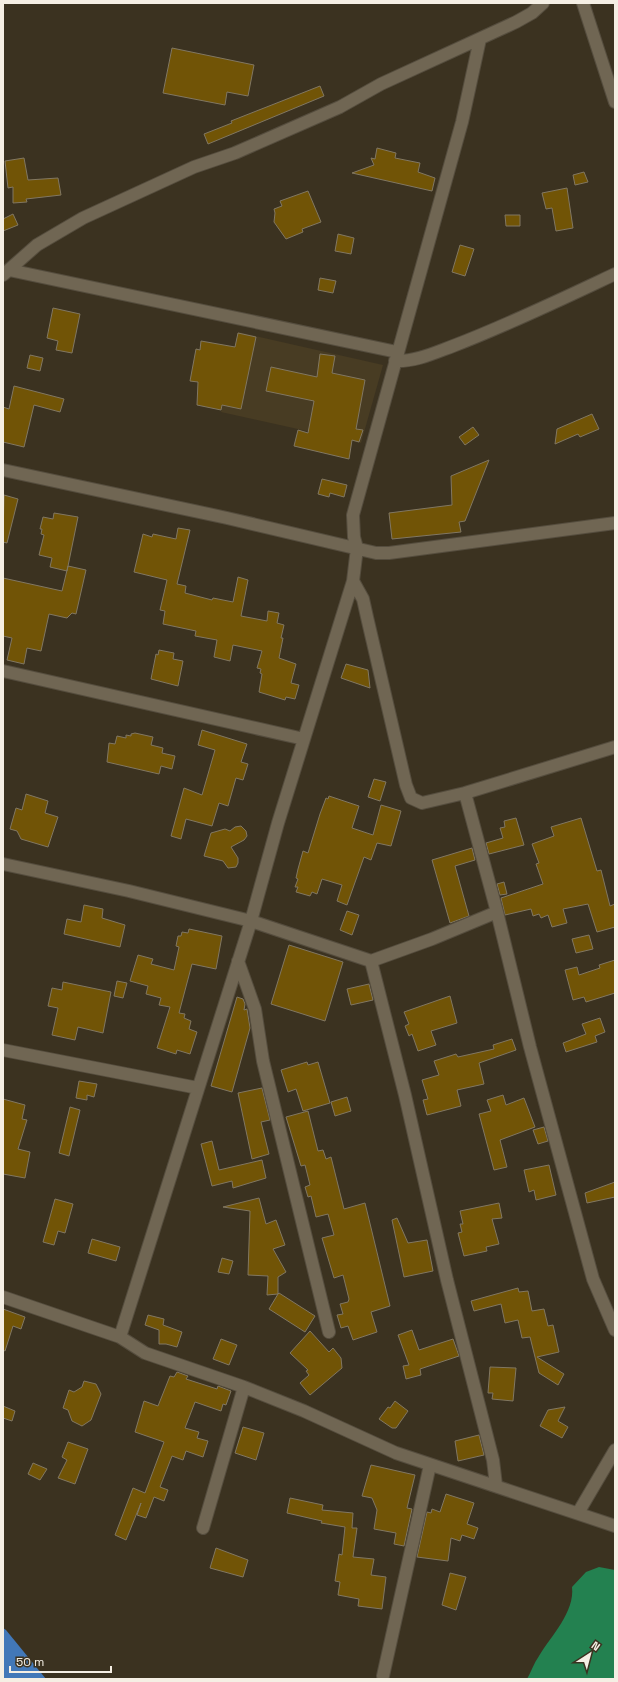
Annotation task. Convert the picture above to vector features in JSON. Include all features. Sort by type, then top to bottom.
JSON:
[{"type":"street","points":[[6,272],[37,245],[83,218],[194,167],[235,153],[340,107],[381,84],[516,22],[532,13],[543,3]]},
{"type":"street","points":[[583,3],[615,102]]},
{"type":"street","points":[[120,1337],[251,921],[278,823],[354,581],[357,548],[354,537],[353,515],[396,357],[431,238],[460,129],[480,39]]},
{"type":"street","points":[[6,272],[413,360],[535,312],[615,274]]},
{"type":"street","points":[[3,470],[376,553],[389,553],[615,523]]},
{"type":"street","points":[[354,581],[363,599],[368,617],[409,794],[415,801],[422,803],[465,793],[615,748]]},
{"type":"street","points":[[3,671],[304,739]]},
{"type":"street","points":[[465,793],[498,912],[530,1047],[593,1279],[615,1330]]},
{"type":"street","points":[[3,864],[129,891],[251,921],[372,961],[432,939],[498,912]]},
{"type":"street","points":[[238,961],[254,1009],[268,1084],[329,1332]]},
{"type":"street","points":[[372,961],[407,1102],[454,1310],[493,1460],[496,1485]]},
{"type":"street","points":[[3,1050],[198,1088]]},
{"type":"street","points":[[3,1297],[120,1337],[145,1353],[244,1387],[304,1411],[396,1453],[496,1485],[615,1526]]},
{"type":"street","points":[[204,1528],[244,1387]]},
{"type":"street","points":[[578,1514],[615,1450]]},
{"type":"street","points":[[383,1676],[430,1465]]},
{"type":"shaded area","points":[[238,332],[383,365],[361,443],[221,412]]},
{"type":"green space","points":[[599,1567],[615,1570],[615,1679],[527,1679],[537,1659],[566,1615],[570,1606],[572,1587],[586,1572]]},
{"type":"water","points":[[3,1628],[6,1630],[46,1679],[3,1679]]},
{"type":"building","points":[[172,48],[254,65],[248,96],[227,92],[225,105],[163,93]]},
{"type":"building","points":[[320,86],[324,96],[208,144],[204,134],[232,123],[231,121]]},
{"type":"building","points":[[377,148],[396,153],[395,158],[420,163],[418,172],[435,178],[432,191],[352,173],[374,165],[371,158],[375,159]]},
{"type":"building","points":[[24,158],[28,180],[58,178],[61,195],[26,199],[27,202],[13,203],[13,187],[8,188],[5,161]]},
{"type":"building","points":[[584,172],[588,182],[575,185],[573,175]]},
{"type":"building","points":[[567,188],[573,228],[556,231],[552,208],[546,209],[542,193]]},
{"type":"building","points":[[308,191],[321,222],[302,229],[303,232],[286,239],[274,222],[274,209],[282,206],[280,201]]},
{"type":"building","points":[[13,214],[18,225],[3,231],[3,219]]},
{"type":"building","points":[[505,215],[520,215],[520,226],[506,226]]},
{"type":"building","points":[[338,234],[354,238],[351,254],[335,251]]},
{"type":"building","points":[[460,245],[474,249],[465,276],[452,272]]},
{"type":"building","points":[[320,278],[336,281],[333,293],[318,290]]},
{"type":"building","points":[[53,308],[80,314],[72,353],[56,350],[58,341],[47,338]]},
{"type":"building","points":[[238,333],[256,337],[241,409],[222,405],[221,410],[197,405],[198,382],[190,381],[196,349],[200,350],[201,341],[235,347]]},
{"type":"building","points":[[320,354],[335,356],[332,373],[365,380],[356,429],[363,430],[359,442],[352,440],[349,459],[294,446],[298,430],[308,433],[314,401],[266,391],[271,367],[317,377]]},
{"type":"building","points":[[30,355],[43,358],[40,371],[27,368]]},
{"type":"building","points":[[14,386],[64,399],[60,412],[34,405],[24,447],[3,442],[3,407],[9,409]]},
{"type":"building","points":[[592,414],[599,429],[580,437],[578,434],[555,444],[557,429]]},
{"type":"building","points":[[473,427],[479,435],[465,445],[459,437]]},
{"type":"building","points":[[489,460],[465,521],[459,522],[461,532],[392,539],[389,513],[452,505],[451,476]]},
{"type":"building","points":[[322,479],[347,485],[344,497],[330,493],[329,497],[318,494]]},
{"type":"building","points":[[4,495],[18,499],[7,543],[3,542]]},
{"type":"building","points":[[54,513],[78,517],[67,571],[50,567],[52,558],[39,555],[44,535],[41,534],[42,529],[40,529],[43,517],[53,519]]},
{"type":"building","points":[[178,528],[190,530],[177,584],[186,586],[185,593],[212,600],[213,598],[233,602],[238,577],[248,580],[241,616],[267,621],[268,611],[279,613],[277,623],[284,625],[279,658],[296,664],[291,683],[299,685],[295,699],[286,697],[285,700],[259,692],[262,674],[260,673],[261,669],[257,668],[262,651],[233,645],[230,661],[214,657],[217,640],[195,636],[196,631],[163,624],[165,611],[160,610],[167,580],[134,572],[143,534],[152,537],[153,534],[176,539]]},
{"type":"building","points":[[68,566],[86,570],[76,614],[72,613],[67,618],[49,614],[41,651],[27,648],[24,664],[7,660],[12,638],[3,636],[3,578],[62,591]]},
{"type":"building","points":[[159,650],[174,653],[173,659],[183,661],[178,686],[151,679],[156,654],[158,655]]},
{"type":"building","points":[[346,664],[368,670],[370,688],[341,678]]},
{"type":"building","points":[[202,730],[247,744],[241,762],[248,764],[243,780],[236,778],[228,806],[219,803],[212,826],[186,819],[181,839],[171,836],[184,788],[202,795],[215,750],[198,745]]},
{"type":"building","points":[[135,733],[153,737],[151,745],[163,748],[162,753],[175,756],[172,769],[161,766],[159,774],[107,762],[109,743],[115,744],[117,736],[126,738],[126,735],[131,736],[131,734]]},
{"type":"building","points":[[374,779],[386,782],[380,801],[368,797]]},
{"type":"building","points":[[26,794],[48,801],[45,813],[58,817],[48,847],[21,839],[17,831],[10,829],[16,808],[22,810]]},
{"type":"building","points":[[329,796],[359,806],[352,828],[373,835],[381,805],[401,811],[391,846],[377,843],[371,860],[364,857],[347,905],[337,901],[342,885],[322,879],[317,894],[312,892],[310,896],[296,892],[298,887],[295,887],[303,851],[308,853],[320,814],[326,798],[328,799]]},
{"type":"building","points":[[516,818],[524,845],[489,854],[486,843],[503,838],[500,828],[505,827],[504,821]]},
{"type":"building","points":[[581,818],[597,871],[601,870],[610,906],[615,904],[615,927],[597,932],[588,904],[563,909],[567,923],[552,927],[548,915],[541,918],[539,914],[533,916],[531,909],[505,915],[501,898],[543,884],[536,864],[539,863],[532,844],[554,836],[551,827]]},
{"type":"building","points":[[241,826],[246,831],[247,836],[244,840],[231,847],[238,858],[236,867],[228,868],[223,861],[204,856],[211,833],[225,829],[230,831],[235,827]]},
{"type":"building","points":[[472,848],[475,860],[455,866],[469,916],[450,923],[432,860]]},
{"type":"building","points":[[504,882],[507,894],[500,895],[497,884]]},
{"type":"building","points":[[84,905],[103,909],[102,918],[125,925],[120,947],[64,934],[67,919],[81,922]]},
{"type":"building","points":[[347,911],[359,915],[352,935],[340,930]]},
{"type":"building","points":[[189,929],[222,936],[216,969],[192,964],[179,1013],[185,1014],[184,1018],[191,1021],[189,1029],[197,1032],[190,1054],[177,1050],[176,1054],[157,1048],[170,1007],[159,1005],[161,998],[146,994],[148,986],[130,981],[138,955],[153,959],[151,964],[174,970],[179,947],[176,946],[178,936],[181,936],[182,932],[188,933]]},
{"type":"building","points":[[589,935],[593,949],[576,953],[572,939]]},
{"type":"building","points":[[289,945],[343,962],[325,1021],[271,1004]]},
{"type":"building","points":[[615,960],[615,993],[586,1002],[584,997],[573,1000],[565,970],[577,967],[579,975],[600,968],[599,965]]},
{"type":"building","points":[[117,981],[127,983],[123,998],[114,996]]},
{"type":"building","points":[[63,982],[111,992],[103,1033],[78,1027],[75,1040],[52,1035],[58,1008],[48,1006],[52,988],[62,990]]},
{"type":"building","points":[[369,984],[373,1000],[351,1005],[347,989]]},
{"type":"building","points":[[450,996],[457,1023],[431,1031],[436,1045],[418,1051],[412,1034],[409,1036],[405,1026],[409,1024],[404,1012]]},
{"type":"building","points":[[237,997],[243,999],[245,1004],[244,1010],[247,1009],[250,1028],[232,1092],[211,1086]]},
{"type":"building","points":[[600,1018],[605,1032],[595,1036],[597,1042],[566,1052],[563,1043],[586,1034],[582,1024]]},
{"type":"building","points":[[512,1039],[516,1050],[479,1063],[484,1084],[457,1090],[461,1106],[427,1115],[423,1100],[428,1099],[422,1080],[439,1075],[434,1061],[456,1054],[458,1057],[494,1049],[493,1045]]},
{"type":"building","points":[[307,1062],[308,1065],[318,1062],[330,1103],[303,1111],[296,1089],[288,1092],[281,1070]]},
{"type":"building","points":[[79,1081],[97,1084],[94,1097],[87,1095],[87,1100],[76,1098]]},
{"type":"building","points":[[262,1088],[270,1120],[261,1122],[269,1154],[252,1159],[238,1093]]},
{"type":"building","points":[[503,1095],[506,1105],[524,1098],[535,1127],[500,1140],[507,1167],[494,1170],[479,1114],[491,1111],[487,1100]]},
{"type":"building","points":[[347,1097],[351,1111],[335,1116],[331,1102]]},
{"type":"building","points":[[3,1099],[25,1105],[22,1119],[27,1120],[18,1149],[30,1152],[25,1178],[3,1174]]},
{"type":"building","points":[[70,1107],[80,1110],[69,1156],[59,1153]]},
{"type":"building","points":[[308,1111],[318,1151],[323,1150],[326,1159],[331,1157],[344,1209],[365,1203],[390,1306],[371,1312],[377,1332],[353,1340],[348,1326],[341,1328],[337,1315],[343,1314],[340,1304],[348,1302],[349,1299],[343,1275],[334,1278],[322,1238],[334,1235],[328,1214],[316,1217],[311,1196],[308,1197],[305,1187],[310,1185],[305,1165],[301,1166],[286,1117]]},
{"type":"building","points":[[544,1127],[548,1141],[538,1144],[533,1130]]},
{"type":"building","points":[[212,1141],[219,1170],[262,1160],[266,1178],[233,1188],[232,1181],[212,1186],[201,1144]]},
{"type":"building","points":[[549,1165],[556,1195],[536,1200],[534,1190],[529,1192],[524,1170]]},
{"type":"building","points":[[615,1182],[615,1197],[587,1203],[585,1193]]},
{"type":"building","points":[[259,1198],[266,1224],[276,1220],[285,1245],[273,1249],[286,1272],[278,1277],[278,1294],[267,1295],[268,1276],[248,1275],[250,1211],[223,1207]]},
{"type":"building","points":[[55,1199],[73,1204],[65,1233],[58,1231],[54,1245],[43,1242]]},
{"type":"building","points":[[499,1203],[502,1218],[492,1219],[499,1244],[486,1247],[487,1251],[464,1256],[458,1233],[462,1232],[460,1224],[463,1224],[460,1211]]},
{"type":"building","points":[[397,1218],[408,1243],[427,1240],[433,1271],[404,1277],[392,1220]]},
{"type":"building","points":[[92,1239],[120,1247],[116,1261],[88,1253]]},
{"type":"building","points":[[222,1258],[233,1261],[229,1274],[218,1272]]},
{"type":"building","points":[[518,1288],[519,1292],[528,1291],[532,1311],[544,1309],[548,1326],[553,1325],[559,1352],[537,1357],[564,1374],[558,1385],[539,1373],[530,1337],[522,1338],[518,1320],[505,1323],[501,1304],[474,1311],[471,1301]]},
{"type":"building","points":[[279,1293],[315,1316],[305,1332],[269,1309]]},
{"type":"building","points":[[3,1309],[25,1317],[21,1329],[13,1326],[5,1351],[3,1350]]},
{"type":"building","points":[[148,1315],[164,1319],[163,1325],[182,1332],[177,1347],[159,1344],[159,1330],[145,1325]]},
{"type":"building","points":[[412,1330],[419,1350],[453,1339],[459,1356],[420,1369],[421,1375],[406,1379],[403,1366],[409,1365],[398,1335]]},
{"type":"building","points":[[310,1331],[329,1352],[333,1348],[341,1358],[342,1368],[310,1395],[300,1383],[309,1375],[306,1371],[308,1370],[290,1353]]},
{"type":"building","points":[[221,1339],[237,1345],[229,1365],[213,1359]]},
{"type":"building","points":[[490,1367],[516,1368],[513,1401],[492,1399],[493,1393],[488,1393]]},
{"type":"building","points":[[177,1372],[188,1376],[186,1379],[217,1389],[218,1386],[231,1391],[226,1405],[223,1404],[221,1411],[195,1402],[185,1428],[199,1432],[197,1438],[208,1441],[203,1457],[186,1451],[183,1460],[172,1456],[160,1487],[168,1490],[164,1501],[154,1497],[146,1518],[137,1515],[141,1503],[126,1540],[115,1535],[133,1488],[145,1493],[164,1442],[135,1432],[144,1401],[158,1406],[170,1376],[174,1377]]},
{"type":"building","points":[[84,1381],[96,1384],[101,1394],[91,1420],[82,1426],[72,1421],[68,1410],[63,1408],[69,1390],[74,1392],[82,1387]]},
{"type":"building","points":[[395,1401],[408,1411],[396,1428],[392,1428],[379,1419],[388,1407],[390,1408]]},
{"type":"building","points":[[3,1406],[15,1411],[12,1421],[3,1418]]},
{"type":"building","points":[[565,1407],[558,1421],[568,1427],[562,1438],[540,1426],[548,1410]]},
{"type":"building","points":[[243,1427],[264,1433],[256,1460],[235,1453]]},
{"type":"building","points":[[479,1435],[484,1455],[458,1461],[455,1441]]},
{"type":"building","points":[[68,1442],[88,1449],[75,1484],[58,1478],[67,1460],[62,1457]]},
{"type":"building","points":[[33,1463],[47,1469],[40,1480],[28,1474]]},
{"type":"building","points":[[371,1465],[415,1475],[407,1508],[412,1509],[404,1546],[394,1544],[396,1533],[374,1529],[377,1510],[372,1498],[362,1496]]},
{"type":"building","points":[[446,1494],[474,1503],[467,1524],[478,1528],[474,1539],[462,1535],[460,1541],[451,1538],[448,1561],[417,1557],[427,1512],[431,1513],[432,1509],[440,1512]]},
{"type":"building","points":[[290,1498],[323,1505],[322,1510],[353,1513],[352,1528],[357,1528],[353,1557],[374,1559],[371,1575],[386,1577],[382,1609],[358,1606],[359,1599],[338,1595],[340,1582],[335,1581],[339,1554],[342,1555],[345,1527],[321,1523],[322,1521],[287,1513]]},
{"type":"building","points":[[216,1548],[248,1560],[243,1577],[210,1568]]},
{"type":"building","points":[[450,1573],[466,1577],[456,1610],[442,1605]]}]
